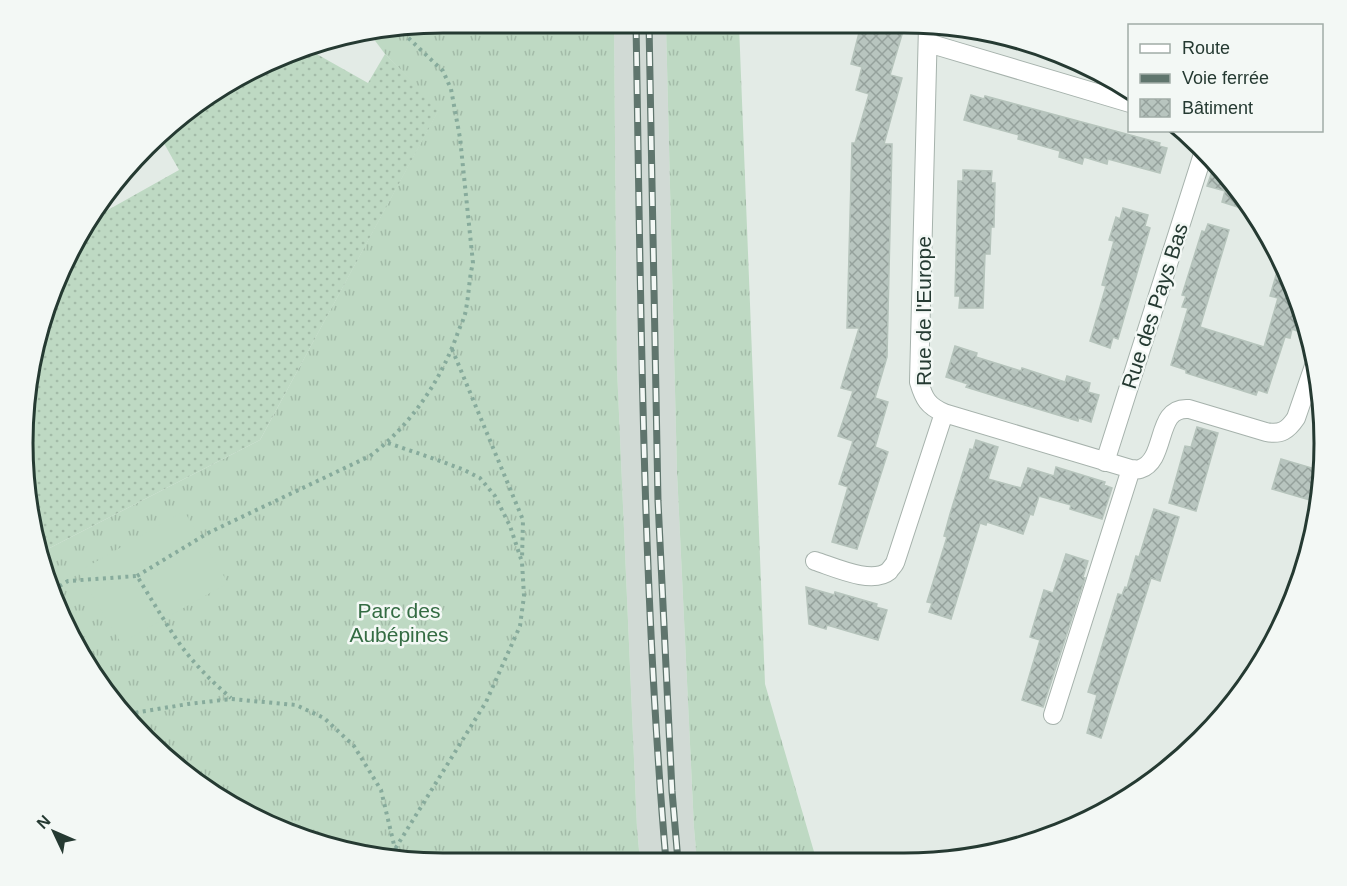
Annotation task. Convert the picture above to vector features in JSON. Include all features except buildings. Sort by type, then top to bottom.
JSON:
[{"type":"street","points":[[928,34],[1128,102]]},
{"type":"street","name":"Rue de l'Europe","points":[[816,561],[862,576],[873,576],[889,571],[895,563],[944,413],[934,409],[926,401],[919,382],[928,34]]},
{"type":"street","name":"Rue des Pays Bas","points":[[1105,462],[1201,161]]},
{"type":"street","points":[[944,413],[1105,462],[1131,469],[1141,469],[1155,455],[1170,416],[1181,408],[1275,434],[1291,426],[1309,381]]},
{"type":"street","points":[[1053,715],[1131,469]]},
{"type":"path","points":[[59,586],[68,581],[137,576],[208,533],[370,456],[388,443],[417,411],[452,349],[466,310],[472,263],[460,138],[451,89],[443,71],[405,35]]},
{"type":"path","points":[[395,849],[486,702],[520,626],[524,596],[523,520],[452,349]]},
{"type":"path","points":[[388,443],[480,478],[495,496],[510,526],[522,562]]},
{"type":"path","points":[[137,576],[177,640],[193,661],[231,699]]},
{"type":"path","points":[[135,713],[231,699],[296,705],[324,718],[354,747],[381,790],[395,849]]},
{"type":"shaded area","points":[[614,33],[666,33],[677,472],[696,853],[639,853],[617,368]]},
{"type":"green space","name":"Parc des Aubépines","points":[[443,33],[614,33],[617,368],[639,853],[443,853],[389,849],[337,839],[286,822],[262,811],[215,784],[193,768],[153,733],[135,713],[102,671],[88,648],[64,600],[55,575],[47,549],[260,440],[439,109],[385,54],[374,39]]},
{"type":"green space","points":[[666,33],[739,33],[765,684],[814,853],[696,853],[677,472]]},
{"type":"green space","points":[[316,54],[368,83],[385,54],[440,108],[260,440],[47,549],[37,497],[33,443],[41,363],[55,311],[75,262],[104,212],[179,170],[164,143],[173,135],[215,102],[238,88],[286,64]]},
{"type":"green space","points":[[184,511],[228,583],[121,643],[78,572]]},
{"type":"railway","points":[[636,33],[647,548],[665,853]]},
{"type":"railway","points":[[649,33],[658,501],[672,791],[677,853]]}]
